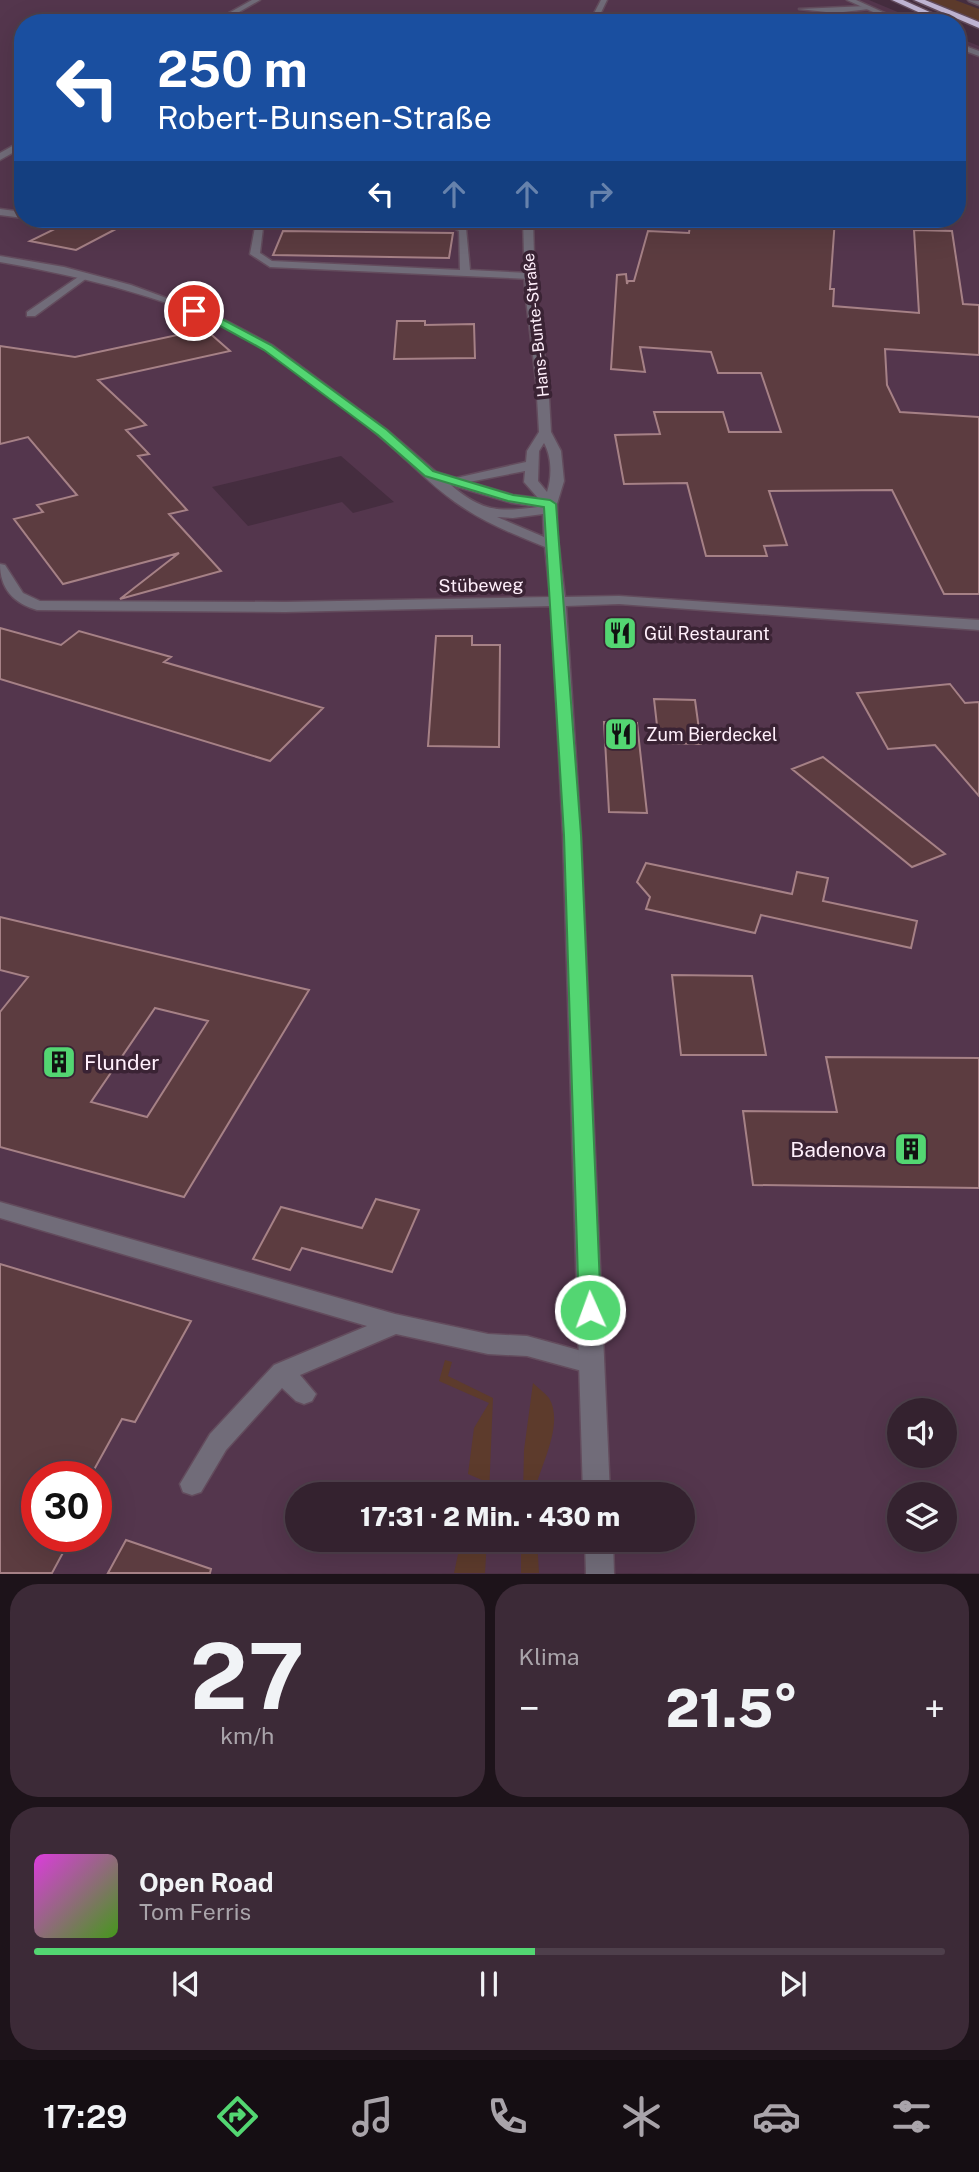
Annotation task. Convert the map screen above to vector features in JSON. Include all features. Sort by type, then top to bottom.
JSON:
[{"type":"highway","points":[[896,0],[930,14]]},
{"type":"highway","points":[[918,0],[954,14]]},
{"type":"street","points":[[231,14],[257,0]]},
{"type":"street","points":[[850,0],[882,14]]},
{"type":"street","name":"Hans-Bunte-Straße","points":[[528,228],[529,276],[542,380],[545,432],[555,451],[557,481],[550,507],[572,835],[597,1482]]},
{"type":"street","points":[[0,259],[84,275],[172,303],[243,333],[268,347],[383,433],[459,499],[500,524],[552,545]]},
{"type":"street","name":"Hans-Bunte-Straße","points":[[533,464],[533,451],[545,432]]},
{"type":"street","points":[[453,480],[503,473],[533,464],[531,482],[550,507]]},
{"type":"street","points":[[429,474],[512,499],[550,507]]},
{"type":"street","points":[[474,509],[493,514],[513,514],[550,507]]},
{"type":"street","name":"Stübeweg","points":[[0,568],[18,596],[37,605],[285,607],[659,602],[979,625]]},
{"type":"street","points":[[599,1552],[600,1573]]},
{"type":"lane","points":[[971,0],[979,3]]},
{"type":"lane","points":[[802,9],[835,11],[867,8]]},
{"type":"lane","points":[[259,228],[255,254],[270,264],[529,276]]},
{"type":"lane","points":[[459,228],[463,230],[465,273]]},
{"type":"lane","points":[[32,314],[84,275]]},
{"type":"lane","points":[[0,1210],[395,1324],[488,1344],[527,1346],[593,1364]]},
{"type":"lane","points":[[192,1484],[218,1442],[282,1372],[395,1324]]},
{"type":"lane","points":[[282,1372],[304,1394]]},
{"type":"shaded area","points":[[0,0],[869,0],[902,14],[14,14],[14,228],[966,228],[966,41],[979,46],[979,1573],[0,1574]],"holes":[[[341,456],[394,502],[353,513],[342,502],[248,526],[212,487]]]},
{"type":"shaded area","points":[[927,0],[955,0],[979,9],[979,21]]},
{"type":"shaded area","points":[[445,1360],[452,1362],[448,1376],[493,1398],[490,1482],[481,1482],[482,1480],[468,1474],[474,1428],[489,1403],[439,1381]]},
{"type":"shaded area","points":[[533,1383],[549,1398],[554,1421],[553,1433],[537,1482],[523,1482],[524,1450]]},
{"type":"shaded area","points":[[458,1552],[486,1552],[485,1573],[454,1573]]},
{"type":"shaded area","points":[[521,1552],[538,1552],[539,1573],[521,1573]]},
{"type":"building","points":[[57,228],[118,228],[76,250],[30,241]]},
{"type":"building","points":[[690,228],[834,228],[830,289],[834,289],[833,306],[919,313],[914,230],[952,231],[963,304],[979,305],[979,355],[885,349],[887,385],[900,412],[979,417],[979,594],[944,594],[892,490],[769,491],[787,545],[764,546],[767,556],[706,556],[687,483],[624,484],[615,435],[660,434],[654,412],[723,412],[729,432],[781,432],[761,373],[718,373],[711,352],[640,347],[645,372],[611,369],[617,275],[626,274],[627,284],[628,281],[634,281],[648,231],[689,233]]},
{"type":"building","points":[[283,231],[453,233],[449,258],[273,255]]},
{"type":"building","points":[[397,321],[425,321],[425,325],[474,324],[475,358],[394,359]]},
{"type":"building","points":[[205,329],[230,351],[98,380],[146,425],[126,430],[149,454],[138,456],[187,510],[169,514],[221,571],[120,599],[179,553],[63,584],[14,519],[43,512],[37,505],[77,495],[28,437],[0,444],[0,346],[75,357]]},
{"type":"building","points":[[0,628],[61,645],[79,631],[171,657],[164,662],[323,708],[270,761],[0,679]]},
{"type":"building","points":[[436,636],[472,636],[472,645],[500,645],[499,747],[428,746]]},
{"type":"building","points":[[950,684],[965,703],[979,702],[979,796],[935,745],[888,749],[857,693]]},
{"type":"building","points":[[654,699],[695,700],[701,744],[659,743]]},
{"type":"building","points":[[604,722],[637,723],[647,813],[609,812]]},
{"type":"building","points":[[823,757],[945,854],[912,867],[792,769]]},
{"type":"building","points":[[646,863],[792,894],[797,872],[828,878],[823,901],[917,921],[911,948],[761,915],[755,933],[646,909],[650,897],[637,882]]},
{"type":"building","name":"Flunder","points":[[0,917],[309,990],[184,1197],[0,1147],[0,1012],[28,977],[0,970]],"holes":[[[155,1008],[208,1021],[147,1117],[91,1102]]]},
{"type":"building","points":[[672,975],[752,976],[766,1055],[681,1055]]},
{"type":"building","name":"Badenova","points":[[826,1057],[979,1058],[979,1188],[753,1185],[743,1111],[837,1112]]},
{"type":"building","points":[[376,1199],[419,1210],[392,1272],[302,1248],[290,1270],[253,1259],[281,1207],[362,1228]]},
{"type":"building","points":[[0,1264],[191,1321],[135,1422],[122,1419],[99,1461],[21,1461],[21,1552],[63,1552],[52,1573],[0,1573]]},
{"type":"building","points":[[126,1540],[211,1569],[210,1573],[108,1573]]},
{"type":"place","name":"Gül Restaurant","points":[[620,633]]},
{"type":"place","name":"Zum Bierdeckel","points":[[621,734]]},
{"type":"place","name":"Flunder","points":[[59,1062]]},
{"type":"place","name":"Badenova","points":[[911,1149]]},
{"type":"route","points":[[194,311],[268,347],[383,433],[429,474],[512,499],[550,504],[572,835],[590,1310]]}]
